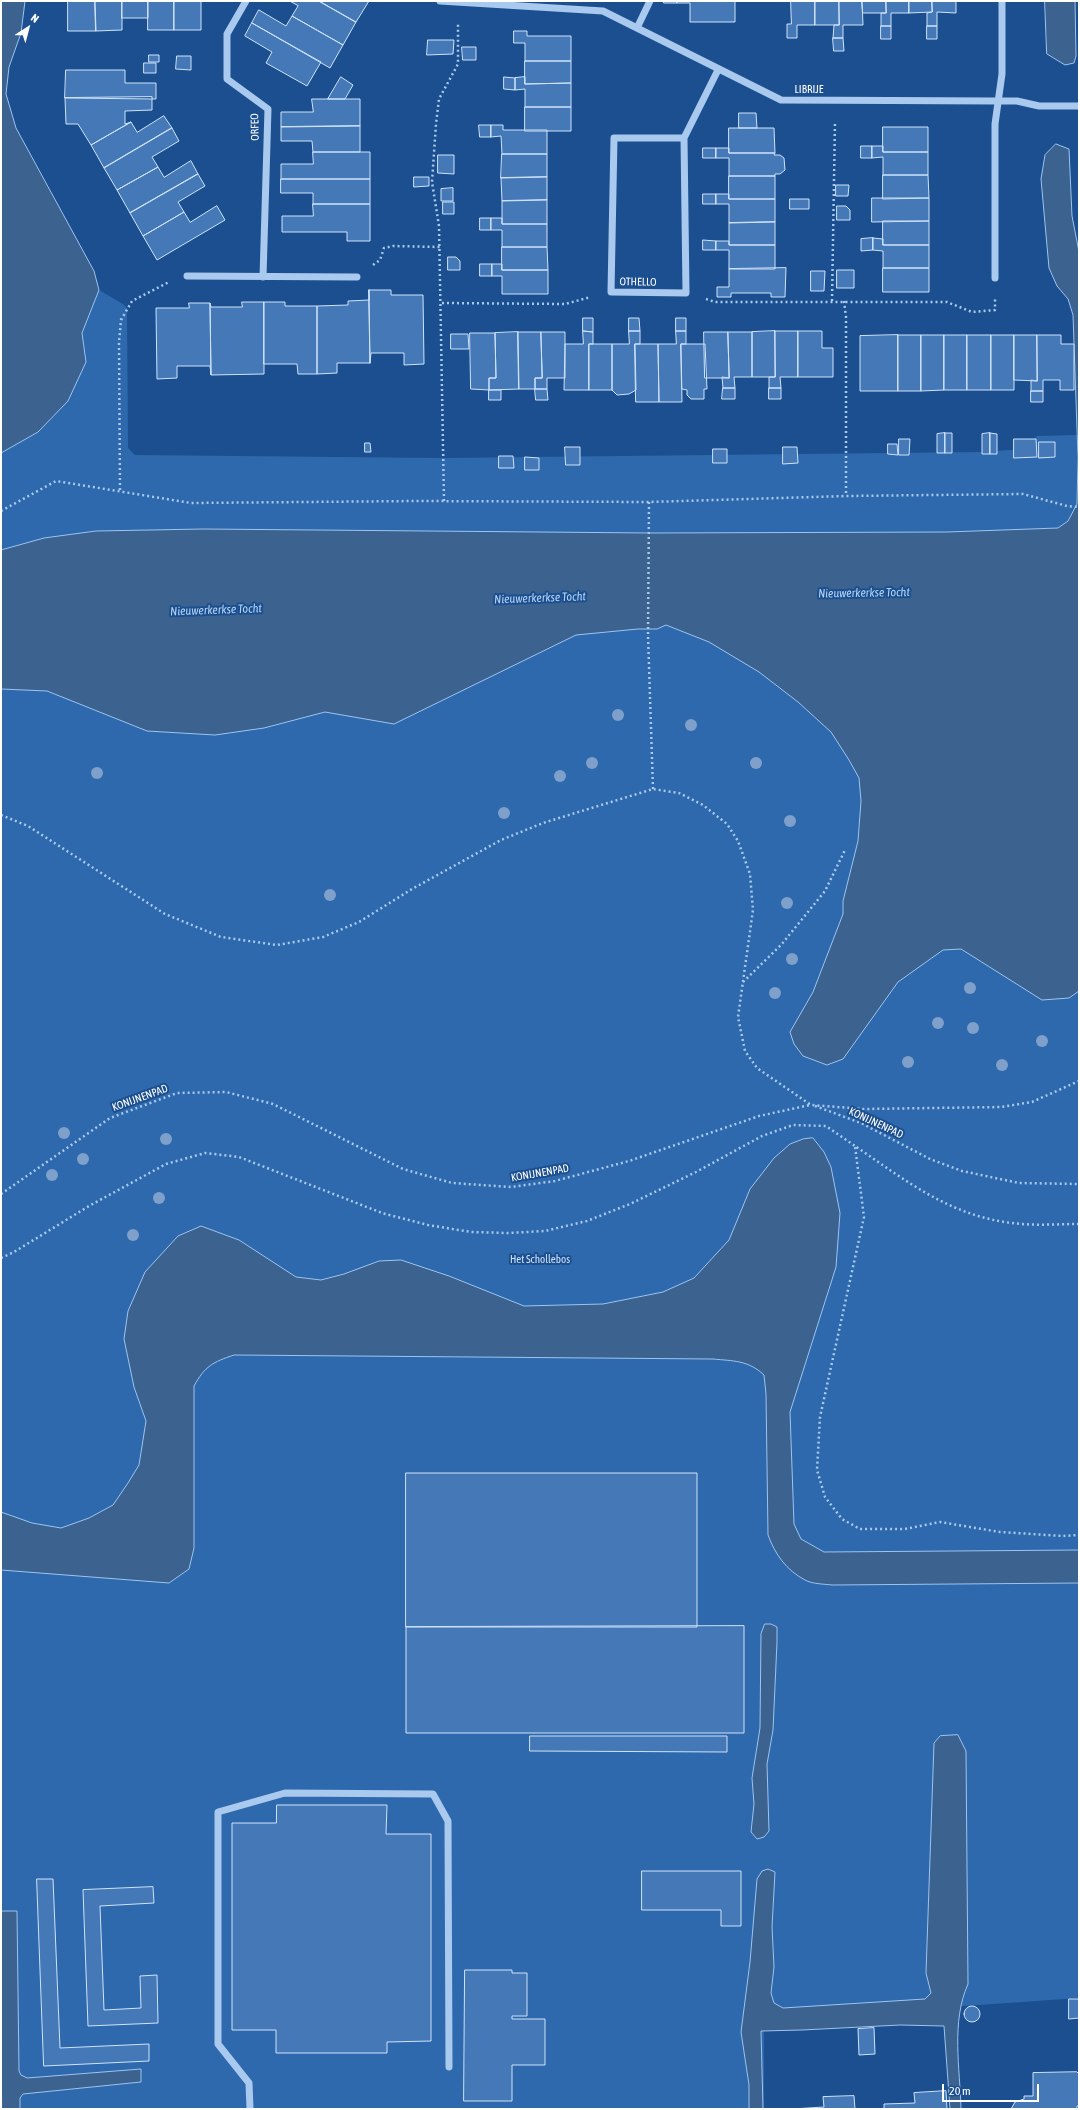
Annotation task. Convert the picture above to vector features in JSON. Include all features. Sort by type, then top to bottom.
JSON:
[{"type":"street","name":"ORFEO","points":[[246,1],[227,34],[226,79],[268,109],[262,277]]},
{"type":"street","name":"LIBRIJE","points":[[440,1],[602,11],[780,100],[997,101],[1017,102],[1039,106],[1079,106]]},
{"type":"street","points":[[637,28],[650,1]]},
{"type":"street","points":[[995,278],[995,124],[997,101],[1002,74],[1002,1]]},
{"type":"street","points":[[686,293],[684,138],[718,70]]},
{"type":"street","name":"OTHELLO","points":[[684,138],[614,138],[611,292],[686,293]]},
{"type":"street","points":[[186,276],[357,277]]},
{"type":"street","points":[[250,2109],[249,2083],[218,2044],[218,1812],[284,1793],[433,1794],[448,1821],[449,2067]]},
{"type":"path","points":[[444,501],[440,247],[439,226],[432,182],[439,99],[458,64],[459,3]]},
{"type":"path","points":[[832,301],[835,101]]},
{"type":"path","points":[[357,277],[380,260],[384,248],[392,246],[440,247]]},
{"type":"path","points":[[120,490],[119,342],[121,320],[132,301],[165,284],[186,276]]},
{"type":"path","points":[[686,293],[715,302],[844,300],[947,302],[972,312],[995,310],[995,278]]},
{"type":"path","points":[[442,303],[565,304],[611,292]]},
{"type":"path","points":[[844,300],[846,317],[846,496]]},
{"type":"path","points":[[1,511],[56,481],[120,490],[191,503],[444,501],[648,502],[846,496],[1023,494],[1067,506],[1079,506]]},
{"type":"path","points":[[648,502],[648,635],[653,789]]},
{"type":"path","points":[[1,815],[28,826],[165,914],[221,937],[277,945],[323,937],[359,922],[412,889],[501,840],[543,823],[653,789],[679,793],[703,805],[727,824],[738,842],[750,874],[753,910],[738,1017],[745,1051],[757,1068],[811,1105],[864,1109],[1001,1107],[1032,1102],[1079,1081]]},
{"type":"path","points":[[743,983],[781,946],[825,891],[846,850]]},
{"type":"path","name":"KONIJNENPAD","points":[[1,1194],[110,1118],[177,1092],[226,1092],[273,1104],[403,1169],[452,1182],[511,1187],[555,1180],[629,1161],[760,1116],[811,1105],[861,1122],[930,1159],[962,1171],[1019,1183],[1079,1184]]},
{"type":"path","points":[[1,1258],[14,1252],[89,1206],[166,1164],[204,1153],[239,1157],[382,1213],[428,1225],[471,1232],[508,1233],[545,1231],[587,1221],[630,1204],[696,1172],[762,1136],[792,1125],[826,1126],[927,1195],[966,1213],[1012,1223],[1079,1224]]},
{"type":"path","points":[[855,1146],[864,1217],[820,1417],[818,1470],[825,1497],[842,1519],[860,1529],[905,1529],[940,1522],[1000,1532],[1063,1536],[1079,1535]]},
{"type":"green space","name":"Het Schollebos","points":[[99,290],[123,304],[127,308],[128,448],[135,455],[442,458],[979,452],[1026,449],[1037,436],[1077,435],[1077,504],[1068,521],[1079,522],[1079,1998],[751,2021],[753,2109],[1,2109],[1,453],[38,432],[86,362],[82,333]]},
{"type":"green space","points":[[761,2031],[764,2031],[764,2109],[763,2109]]},
{"type":"water","points":[[1,1],[25,1],[21,33],[9,67],[6,94],[16,128],[94,271],[99,290],[82,333],[86,362],[68,401],[38,432],[1,453]]},
{"type":"water","points":[[1045,1],[1075,1],[1076,56],[1074,63],[1065,65],[1047,54]]},
{"type":"water","name":"Nieuwerkerkse Tocht","points":[[1056,144],[1069,149],[1072,216],[1079,252],[1079,991],[1069,998],[1042,1000],[961,949],[943,950],[898,982],[843,1059],[827,1065],[803,1056],[794,1044],[790,1032],[813,992],[843,914],[843,901],[858,841],[861,801],[859,778],[831,732],[798,702],[759,672],[709,642],[666,625],[657,629],[638,629],[576,635],[394,724],[325,712],[264,728],[215,735],[147,731],[47,691],[1,689],[1,550],[44,538],[96,531],[203,529],[651,533],[947,532],[1058,528],[1068,521],[1077,504],[1078,458],[1073,315],[1068,299],[1057,286],[1049,268],[1041,179],[1045,155]]},
{"type":"water","points":[[813,1138],[824,1152],[831,1167],[840,1213],[836,1267],[790,1412],[794,1524],[801,1539],[824,1552],[1079,1550],[1079,1583],[832,1585],[818,1584],[798,1576],[782,1561],[774,1549],[768,1535],[766,1394],[764,1375],[752,1366],[740,1362],[713,1359],[234,1355],[220,1360],[206,1369],[194,1386],[194,1548],[189,1569],[169,1583],[1,1570],[1,1512],[32,1523],[61,1528],[89,1518],[113,1505],[139,1465],[146,1421],[134,1387],[124,1339],[128,1311],[145,1272],[178,1236],[201,1226],[239,1240],[296,1277],[321,1280],[344,1274],[379,1261],[401,1260],[449,1276],[524,1306],[603,1304],[663,1292],[694,1278],[729,1240],[750,1189],[774,1158],[790,1144],[803,1139]]},
{"type":"water","points":[[765,1624],[771,1624],[777,1627],[777,1642],[773,1730],[767,1764],[769,1831],[764,1837],[757,1839],[751,1832],[754,1804],[752,1778],[760,1728],[761,1634]]},
{"type":"water","points":[[958,1735],[966,1751],[968,1984],[963,1999],[958,2029],[961,2109],[950,2109],[944,2026],[900,2025],[761,2031],[763,2109],[749,2109],[749,2085],[741,2032],[750,1962],[757,1879],[762,1871],[768,1869],[775,1872],[772,1927],[774,1967],[771,1993],[774,2003],[783,2008],[925,1999],[931,1993],[926,1973],[934,1743],[940,1736]]},
{"type":"water","points":[[1,1911],[17,1911],[19,2071],[21,2075],[27,2078],[141,2069],[141,2082],[23,2094],[20,2098],[20,2109],[2,2109]]},
{"type":"building","points":[[68,1],[95,1],[96,31],[68,31]]},
{"type":"building","points":[[95,1],[122,1],[122,30],[96,31]]},
{"type":"building","points":[[122,1],[148,1],[148,18],[122,18]]},
{"type":"building","points":[[148,1],[174,1],[174,30],[148,30]]},
{"type":"building","points":[[174,1],[201,1],[201,30],[174,30]]},
{"type":"building","points":[[290,1],[319,1],[356,22],[343,45],[292,16],[298,6]]},
{"type":"building","points":[[319,1],[369,1],[356,22]]},
{"type":"building","points":[[663,1],[677,1],[677,3],[664,3]]},
{"type":"building","points":[[677,1],[735,1],[735,22],[690,22],[690,3],[677,3]]},
{"type":"building","points":[[791,1],[815,1],[815,25],[797,25],[797,38],[787,38],[787,24],[791,24]]},
{"type":"building","points":[[815,1],[839,1],[839,25],[815,25]]},
{"type":"building","points":[[839,1],[862,1],[863,25],[843,25],[843,38],[833,38],[834,25],[839,25]]},
{"type":"building","points":[[862,1],[886,1],[886,13],[863,13]]},
{"type":"building","points":[[886,1],[909,1],[909,13],[891,13],[891,26],[881,26],[881,13],[886,13]]},
{"type":"building","points":[[909,1],[932,1],[932,12],[909,13]]},
{"type":"building","points":[[932,1],[956,1],[956,13],[937,12],[937,26],[927,26],[927,13],[932,12]]},
{"type":"building","points":[[259,10],[286,26],[292,16],[343,45],[330,68],[252,23]]},
{"type":"building","points":[[252,23],[321,62],[307,86],[266,63],[272,52],[245,36]]},
{"type":"building","points":[[881,26],[891,26],[891,39],[881,39]]},
{"type":"building","points":[[927,26],[937,26],[937,39],[927,39]]},
{"type":"building","points":[[514,31],[527,31],[527,36],[571,36],[571,61],[525,61],[525,43],[514,43]]},
{"type":"building","points":[[833,38],[843,38],[844,51],[834,51]]},
{"type":"building","points":[[428,40],[454,40],[453,54],[427,55]]},
{"type":"building","points":[[462,47],[476,47],[476,60],[463,60]]},
{"type":"building","points":[[149,55],[159,55],[159,62],[149,62]]},
{"type":"building","points":[[177,56],[191,56],[191,70],[176,69]]},
{"type":"building","points":[[525,61],[571,61],[571,83],[525,84]]},
{"type":"building","points":[[144,63],[156,63],[156,73],[144,73]]},
{"type":"building","points":[[66,70],[125,70],[125,83],[156,83],[156,99],[65,98]]},
{"type":"building","points":[[341,77],[353,85],[345,99],[328,99]]},
{"type":"building","points":[[504,77],[515,78],[515,90],[504,89]]},
{"type":"building","points":[[525,77],[525,84],[571,83],[571,107],[525,107],[525,89],[515,90],[515,78]]},
{"type":"building","points":[[152,97],[152,110],[125,111],[125,124],[131,122],[91,145],[78,124],[66,124],[65,98]]},
{"type":"building","points":[[312,99],[360,99],[360,126],[281,127],[281,112],[313,112]]},
{"type":"building","points":[[525,107],[571,107],[571,131],[525,131]]},
{"type":"building","points":[[739,113],[756,113],[757,128],[739,128]]},
{"type":"building","points":[[164,116],[172,128],[104,168],[91,145],[131,122],[137,132]]},
{"type":"building","points":[[479,125],[491,125],[491,137],[480,137]]},
{"type":"building","points":[[491,125],[503,125],[503,130],[547,130],[547,154],[502,154],[501,136],[491,137]]},
{"type":"building","points":[[360,126],[360,152],[313,152],[312,141],[281,141],[281,127]]},
{"type":"building","points":[[883,127],[928,127],[928,152],[883,152]]},
{"type":"building","points":[[172,128],[179,141],[152,157],[158,167],[117,190],[104,168]]},
{"type":"building","points":[[729,128],[774,128],[775,153],[729,153]]},
{"type":"building","points":[[861,146],[872,146],[872,158],[861,158]]},
{"type":"building","points":[[872,146],[883,146],[883,152],[928,152],[928,175],[883,175],[883,157],[872,158]]},
{"type":"building","points":[[703,148],[716,148],[716,158],[703,158]]},
{"type":"building","points":[[716,148],[729,148],[729,153],[775,153],[774,155],[780,155],[784,158],[785,170],[780,174],[775,174],[775,176],[729,176],[729,158],[716,158]]},
{"type":"building","points":[[313,152],[370,152],[370,179],[281,179],[281,164],[313,164]]},
{"type":"building","points":[[502,154],[547,154],[547,177],[501,178]]},
{"type":"building","points":[[438,155],[454,155],[454,174],[438,173]]},
{"type":"building","points":[[191,161],[198,174],[130,213],[117,190],[158,167],[164,177]]},
{"type":"building","points":[[198,174],[205,186],[178,202],[184,212],[143,236],[130,213]]},
{"type":"building","points":[[883,175],[928,175],[929,198],[883,199]]},
{"type":"building","points":[[729,176],[775,176],[775,199],[729,199]]},
{"type":"building","points":[[414,177],[429,177],[429,186],[414,187]]},
{"type":"building","points":[[547,177],[547,200],[502,201],[501,178]]},
{"type":"building","points":[[281,179],[370,179],[370,204],[313,204],[313,193],[281,193]]},
{"type":"building","points":[[836,185],[849,185],[848,196],[836,196]]},
{"type":"building","points":[[453,188],[453,201],[441,201],[441,189]]},
{"type":"building","points":[[703,194],[716,194],[716,204],[703,204]]},
{"type":"building","points":[[716,194],[729,194],[729,199],[775,199],[775,222],[729,223],[729,204],[716,204]]},
{"type":"building","points":[[872,198],[929,198],[929,221],[872,222]]},
{"type":"building","points":[[790,199],[809,199],[809,209],[790,209]]},
{"type":"building","points":[[547,200],[547,224],[502,224],[502,201]]},
{"type":"building","points":[[443,202],[454,202],[454,214],[443,214]]},
{"type":"building","points":[[313,204],[370,204],[370,241],[347,241],[347,232],[282,232],[282,216],[313,216]]},
{"type":"building","points":[[217,206],[225,220],[157,260],[143,236],[184,212],[190,222]]},
{"type":"building","points":[[837,206],[846,206],[850,210],[850,220],[837,220]]},
{"type":"building","points":[[480,218],[491,218],[491,230],[480,230]]},
{"type":"building","points":[[491,218],[502,218],[502,224],[547,224],[547,247],[502,247],[502,230],[491,230]]},
{"type":"building","points":[[883,221],[929,221],[929,245],[883,245]]},
{"type":"building","points":[[775,222],[775,245],[729,245],[729,223]]},
{"type":"building","points":[[873,238],[873,250],[861,251],[861,239]]},
{"type":"building","points":[[873,238],[883,239],[883,245],[929,245],[929,268],[883,268],[883,251],[873,250]]},
{"type":"building","points":[[703,240],[716,241],[716,250],[703,250]]},
{"type":"building","points":[[716,241],[729,241],[729,245],[775,245],[775,269],[729,269],[729,250],[716,250]]},
{"type":"building","points":[[502,247],[547,247],[548,270],[502,270]]},
{"type":"building","points":[[448,257],[456,257],[460,261],[460,270],[448,270]]},
{"type":"building","points":[[480,264],[492,264],[492,276],[480,276]]},
{"type":"building","points":[[492,264],[502,264],[502,270],[548,270],[548,294],[502,294],[502,276],[492,276]]},
{"type":"building","points":[[786,268],[785,297],[771,297],[771,293],[731,293],[731,297],[717,297],[717,287],[729,287],[729,269]]},
{"type":"building","points":[[883,268],[929,268],[929,292],[883,292]]},
{"type":"building","points":[[837,270],[854,270],[854,288],[837,288]]},
{"type":"building","points":[[811,271],[825,271],[824,291],[811,291]]},
{"type":"building","points":[[369,290],[370,363],[337,363],[337,373],[317,374],[317,306],[348,305],[348,301],[369,300]]},
{"type":"building","points":[[369,290],[391,290],[391,295],[423,295],[424,364],[404,365],[404,353],[371,353],[370,363]]},
{"type":"building","points":[[242,302],[264,302],[264,374],[211,375],[210,303],[211,307],[242,307]]},
{"type":"building","points":[[264,302],[285,302],[285,306],[317,306],[317,374],[298,374],[297,364],[264,364]]},
{"type":"building","points":[[189,303],[210,303],[211,375],[210,366],[177,366],[177,378],[157,379],[156,308],[189,308]]},
{"type":"building","points":[[583,318],[593,318],[593,332],[583,331]]},
{"type":"building","points":[[629,318],[639,318],[640,331],[629,331]]},
{"type":"building","points":[[676,318],[686,318],[686,331],[676,331]]},
{"type":"building","points":[[583,331],[593,332],[593,344],[589,344],[589,390],[564,390],[565,344],[583,344]]},
{"type":"building","points":[[629,331],[640,331],[640,344],[635,344],[636,390],[629,394],[617,395],[612,390],[612,344],[629,344]]},
{"type":"building","points":[[676,331],[686,331],[686,344],[681,344],[682,402],[659,402],[658,344],[676,344]]},
{"type":"building","points":[[775,331],[775,377],[752,377],[752,332]]},
{"type":"building","points":[[775,331],[798,331],[798,377],[780,377],[781,388],[769,388],[769,377],[775,377]]},
{"type":"building","points":[[798,331],[822,331],[822,348],[833,348],[833,377],[798,377]]},
{"type":"building","points":[[518,332],[541,332],[542,378],[535,378],[535,389],[519,389]]},
{"type":"building","points":[[518,332],[519,389],[489,390],[489,378],[496,378],[495,333]]},
{"type":"building","points":[[541,332],[565,332],[565,378],[547,378],[547,389],[535,389],[535,378],[542,378]]},
{"type":"building","points":[[704,332],[728,332],[729,378],[705,378]]},
{"type":"building","points":[[728,332],[752,332],[752,377],[734,377],[735,388],[723,388],[722,377],[729,378]]},
{"type":"building","points":[[470,333],[495,333],[496,378],[489,378],[489,390],[471,389]]},
{"type":"building","points":[[451,334],[468,334],[469,349],[451,349]]},
{"type":"building","points":[[898,335],[898,391],[860,391],[860,336]]},
{"type":"building","points":[[898,335],[921,335],[921,391],[898,391]]},
{"type":"building","points":[[921,335],[944,335],[944,390],[921,391]]},
{"type":"building","points":[[944,335],[967,335],[967,390],[944,390]]},
{"type":"building","points":[[967,335],[991,335],[991,390],[967,390]]},
{"type":"building","points":[[991,335],[1014,335],[1014,390],[991,390]]},
{"type":"building","points":[[1014,335],[1037,335],[1037,381],[1014,380]]},
{"type":"building","points":[[1037,335],[1061,335],[1061,344],[1074,344],[1074,390],[1060,390],[1060,380],[1043,380],[1043,391],[1031,391],[1031,380],[1037,381]]},
{"type":"building","points":[[589,344],[612,344],[612,390],[589,390]]},
{"type":"building","points":[[635,344],[658,344],[659,402],[636,402]]},
{"type":"building","points":[[681,344],[705,344],[707,389],[704,389],[704,399],[691,399],[687,395],[687,390],[682,389]]},
{"type":"building","points":[[723,388],[735,388],[735,399],[722,399]]},
{"type":"building","points":[[769,388],[781,388],[781,399],[769,399]]},
{"type":"building","points":[[535,389],[547,389],[548,400],[536,400]]},
{"type":"building","points":[[489,390],[501,390],[501,400],[489,400]]},
{"type":"building","points":[[1031,391],[1043,391],[1043,402],[1031,402]]},
{"type":"building","points":[[945,433],[952,433],[952,453],[945,453]]},
{"type":"building","points":[[945,433],[945,453],[937,453],[937,434]]},
{"type":"building","points":[[990,433],[997,434],[997,454],[990,454]]},
{"type":"building","points":[[990,433],[990,454],[982,454],[982,434]]},
{"type":"building","points":[[899,439],[910,439],[909,455],[899,455]]},
{"type":"building","points":[[1014,439],[1036,439],[1037,457],[1014,458]]},
{"type":"building","points":[[1039,442],[1055,442],[1055,457],[1039,458]]},
{"type":"building","points":[[365,443],[370,443],[371,452],[365,452]]},
{"type":"building","points":[[888,444],[897,444],[898,455],[888,454]]},
{"type":"building","points":[[565,447],[580,447],[580,465],[566,465]]},
{"type":"building","points":[[783,447],[797,447],[798,463],[783,464]]},
{"type":"building","points":[[713,449],[727,449],[727,463],[713,463]]},
{"type":"building","points":[[499,456],[513,456],[514,468],[499,468]]},
{"type":"building","points":[[525,457],[539,458],[539,470],[525,470]]},
{"type":"building","points":[[406,1473],[697,1473],[697,1627],[406,1627]]},
{"type":"building","points":[[744,1626],[744,1733],[406,1733],[406,1627]]},
{"type":"building","points":[[530,1736],[727,1736],[727,1752],[530,1751]]},
{"type":"building","points":[[277,1805],[387,1805],[386,1834],[431,1834],[431,2041],[387,2042],[387,2053],[276,2053],[276,2030],[232,2030],[232,1823],[276,1823]]},
{"type":"building","points":[[642,1871],[741,1871],[741,1926],[721,1926],[721,1910],[642,1910]]},
{"type":"building","points":[[37,1879],[53,1879],[60,2048],[149,2044],[149,2061],[44,2066]]},
{"type":"building","points":[[153,1887],[154,1903],[100,1906],[104,2010],[141,2008],[140,1976],[157,1975],[158,2023],[88,2026],[83,1890]]},
{"type":"building","points":[[465,1970],[512,1970],[512,1973],[527,1973],[527,2016],[512,2016],[512,2019],[545,2019],[545,2065],[512,2065],[512,2101],[464,2101]]},
{"type":"building","points":[[1069,1999],[1079,1999],[1079,2018],[1069,2019]]},
{"type":"building","points":[[969,2006],[975,2006],[980,2011],[978,2020],[975,2022],[969,2022],[964,2017],[964,2011]]},
{"type":"building","points":[[874,2028],[875,2054],[859,2055],[858,2029]]},
{"type":"building","points":[[1077,2072],[1079,2074],[1079,2106],[1077,2106],[1077,2109],[1011,2109],[1015,2102],[1024,2099],[1024,2096],[1033,2096],[1033,2073]]},
{"type":"building","points":[[946,2091],[947,2109],[884,2109],[884,2104],[915,2103],[914,2093]]},
{"type":"building","points":[[854,2096],[855,2109],[792,2109],[824,2107],[823,2097]]}]
